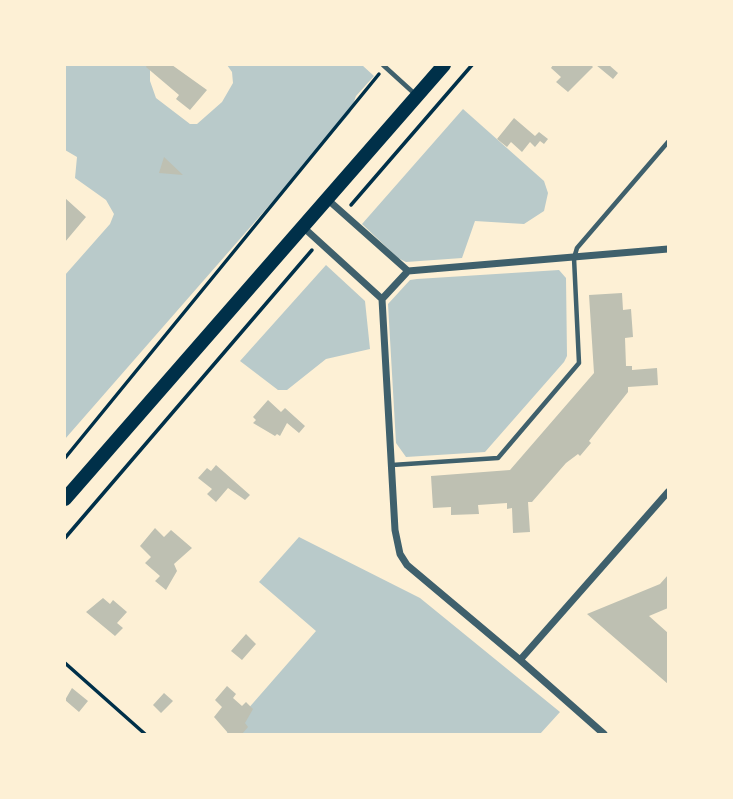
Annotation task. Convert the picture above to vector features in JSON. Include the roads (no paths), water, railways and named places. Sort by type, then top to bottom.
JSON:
[{"type":"main road","points":[[65,499],[444,65]]},
{"type":"street","points":[[326,198],[408,271]]},
{"type":"street","points":[[301,226],[382,299],[391,465],[400,554],[407,565],[604,734]]},
{"type":"street","points":[[382,299],[408,271],[668,249]]},
{"type":"street","points":[[520,660],[668,492]]},
{"type":"lane","points":[[384,66],[417,96]]},
{"type":"lane","points":[[391,465],[498,458],[579,363],[574,258],[583,239],[668,142]]}]
